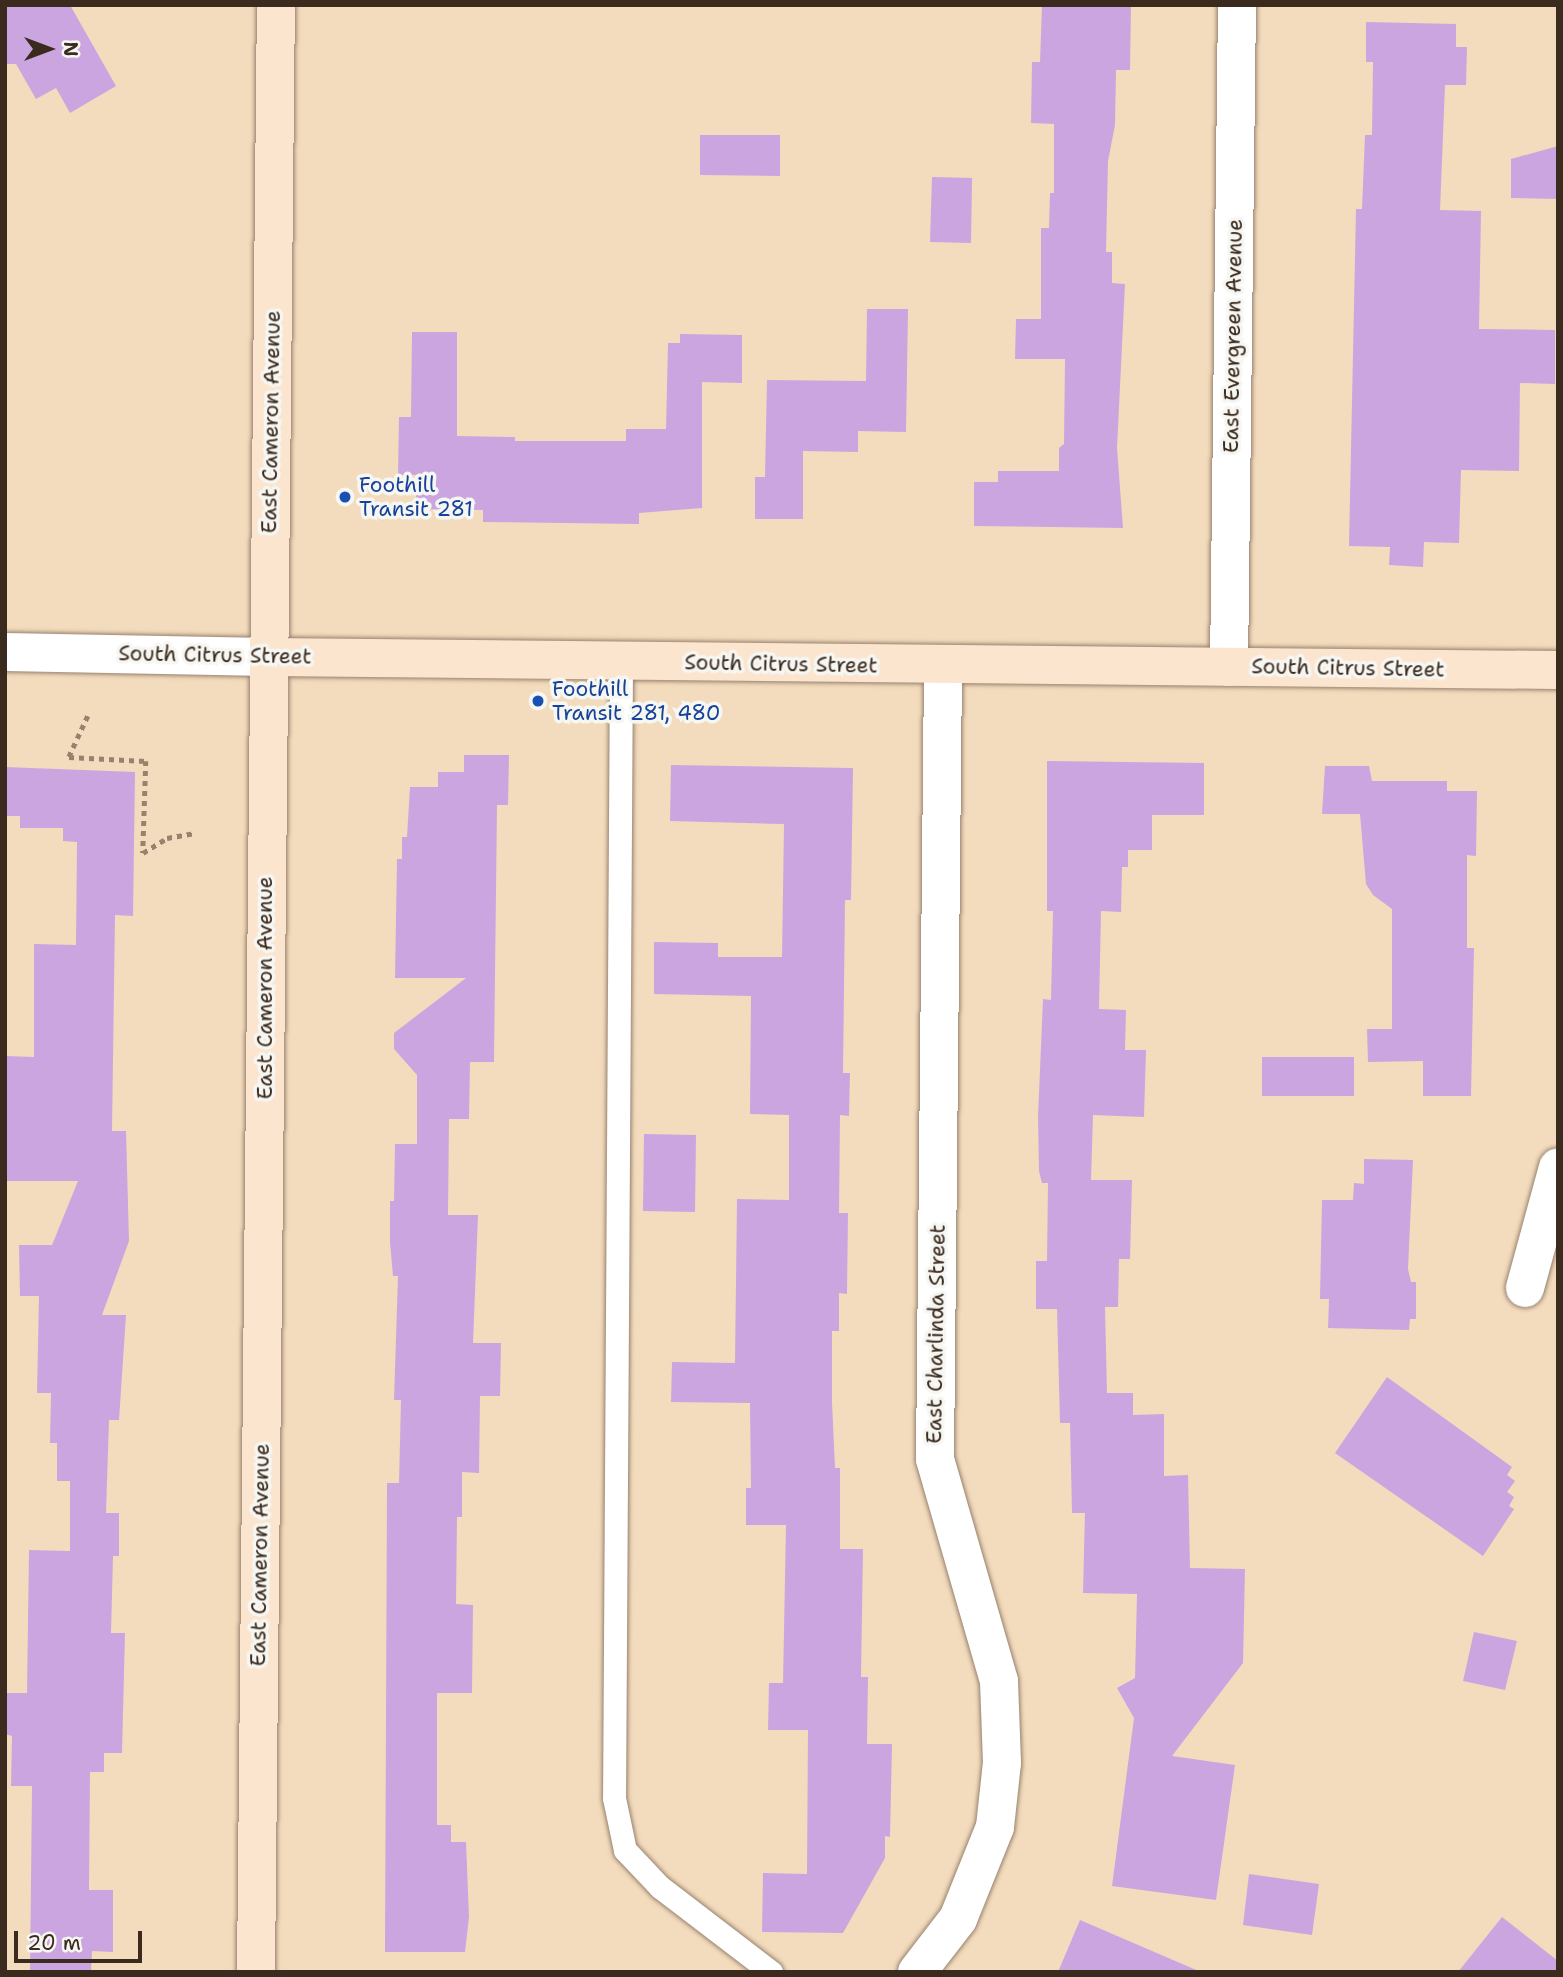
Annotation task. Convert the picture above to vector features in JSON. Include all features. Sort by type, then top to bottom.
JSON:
[{"type":"main road","name":"East Cameron Avenue","points":[[256,1972],[276,5]]},
{"type":"main road","name":"South Citrus Street","points":[[268,657],[943,666],[1558,670]]},
{"type":"street","name":"East Evergreen Avenue","points":[[1229,667],[1237,5]]},
{"type":"street","name":"South Citrus Street","points":[[5,652],[268,657]]},
{"type":"street","name":"East Charlinda Street","points":[[917,1972],[963,1908],[995,1827],[1002,1763],[999,1681],[935,1459],[943,666]]},
{"type":"street","points":[[1525,1288],[1558,1167]]},
{"type":"lane","points":[[621,661],[614,1798],[625,1850],[660,1887],[771,1972]]},
{"type":"path","points":[[88,716],[69,757],[146,761],[143,853],[167,838],[194,833]]},
{"type":"building","points":[[5,5],[70,5],[116,86],[70,113],[56,88],[36,99],[16,64],[5,64]]},
{"type":"building","points":[[1042,5],[1131,5],[1130,70],[1116,70],[1115,125],[1108,161],[1106,252],[1112,252],[1112,283],[1125,284],[1117,448],[1123,528],[974,526],[974,482],[998,482],[998,471],[1059,471],[1059,448],[1064,444],[1065,359],[1015,359],[1016,319],[1041,319],[1041,228],[1049,228],[1050,193],[1054,193],[1054,124],[1031,123],[1032,62],[1040,62]]},
{"type":"building","points":[[1366,22],[1456,24],[1456,47],[1467,47],[1466,85],[1445,85],[1440,210],[1481,211],[1479,329],[1555,330],[1555,384],[1520,383],[1519,471],[1461,470],[1459,543],[1424,542],[1423,567],[1389,565],[1390,547],[1349,546],[1356,209],[1362,209],[1365,135],[1372,135],[1373,62],[1366,62]]},
{"type":"building","points":[[700,135],[780,135],[780,176],[700,175]]},
{"type":"building","points":[[1558,146],[1558,199],[1511,198],[1511,159]]},
{"type":"building","points":[[932,177],[972,178],[971,243],[930,242]]},
{"type":"building","points":[[867,309],[908,309],[906,432],[858,431],[858,452],[803,451],[803,519],[755,519],[755,477],[765,477],[767,380],[866,381]]},
{"type":"building","points":[[412,332],[457,332],[457,436],[515,437],[515,441],[626,441],[626,429],[666,429],[668,343],[680,343],[680,334],[742,335],[742,383],[702,382],[702,508],[639,513],[639,524],[483,522],[483,510],[416,509],[416,475],[398,475],[399,417],[411,417]]},
{"type":"building","points":[[464,755],[509,755],[508,805],[497,805],[494,1062],[470,1062],[469,1119],[449,1119],[448,1215],[478,1215],[473,1343],[501,1343],[500,1396],[480,1396],[479,1473],[462,1472],[462,1517],[457,1517],[456,1604],[473,1605],[472,1693],[437,1693],[437,1825],[451,1825],[451,1842],[466,1842],[469,1917],[465,1952],[385,1952],[387,1483],[399,1483],[401,1400],[394,1400],[398,1276],[393,1276],[390,1201],[394,1201],[395,1144],[417,1144],[417,1075],[394,1049],[394,1033],[466,978],[395,978],[397,859],[402,859],[402,837],[407,837],[410,787],[438,787],[438,772],[464,772]]},
{"type":"building","points":[[1047,761],[1204,763],[1204,815],[1152,815],[1152,850],[1128,850],[1128,867],[1122,867],[1121,912],[1101,911],[1099,1009],[1126,1010],[1125,1050],[1146,1050],[1144,1117],[1093,1115],[1091,1180],[1132,1180],[1130,1259],[1119,1259],[1118,1307],[1105,1307],[1107,1393],[1133,1393],[1133,1415],[1164,1414],[1164,1476],[1188,1475],[1190,1568],[1245,1569],[1243,1663],[1172,1756],[1235,1765],[1216,1900],[1112,1886],[1134,1718],[1117,1688],[1135,1678],[1137,1594],[1083,1593],[1085,1513],[1072,1513],[1070,1423],[1060,1423],[1057,1309],[1036,1309],[1036,1261],[1047,1261],[1048,1183],[1042,1183],[1039,1171],[1038,1117],[1043,999],[1051,1000],[1053,911],[1047,911]]},
{"type":"building","points":[[671,765],[853,768],[851,900],[845,900],[843,1073],[850,1073],[849,1116],[840,1115],[839,1213],[848,1213],[847,1294],[839,1293],[839,1331],[832,1331],[832,1402],[835,1468],[840,1468],[840,1549],[863,1549],[861,1677],[868,1677],[867,1744],[892,1744],[890,1837],[885,1836],[885,1858],[843,1933],[762,1932],[763,1873],[807,1874],[808,1730],[768,1730],[769,1683],[783,1683],[786,1525],[746,1525],[746,1488],[751,1488],[750,1403],[671,1402],[672,1362],[735,1363],[737,1199],[789,1200],[789,1115],[750,1114],[751,996],[654,994],[654,942],[718,943],[718,957],[782,957],[784,824],[670,821]]},
{"type":"building","points":[[1325,766],[1369,766],[1372,781],[1447,781],[1447,791],[1477,791],[1476,856],[1467,855],[1467,948],[1474,948],[1471,1096],[1423,1096],[1423,1061],[1368,1062],[1367,1029],[1392,1029],[1392,909],[1373,895],[1366,884],[1360,814],[1322,814]]},
{"type":"building","points":[[5,767],[135,772],[133,916],[115,915],[112,1131],[126,1131],[129,1241],[102,1315],[126,1315],[119,1420],[109,1420],[106,1513],[119,1513],[119,1556],[113,1556],[111,1633],[125,1633],[122,1753],[104,1753],[104,1772],[90,1772],[89,1890],[113,1890],[113,1952],[92,1951],[91,1972],[30,1972],[32,1786],[11,1786],[12,1736],[5,1734],[5,1693],[27,1693],[29,1550],[70,1551],[70,1481],[57,1481],[57,1443],[50,1443],[51,1393],[37,1393],[39,1296],[20,1296],[19,1245],[52,1245],[78,1181],[5,1181],[5,1056],[34,1057],[34,944],[76,945],[77,842],[63,841],[63,828],[20,828],[20,816],[5,816]]},
{"type":"building","points":[[1262,1057],[1354,1057],[1354,1096],[1262,1096]]},
{"type":"building","points":[[644,1134],[696,1135],[695,1212],[643,1211]]},
{"type":"building","points":[[1364,1159],[1413,1160],[1408,1269],[1411,1282],[1416,1282],[1416,1319],[1410,1319],[1409,1330],[1328,1328],[1329,1299],[1320,1299],[1322,1200],[1353,1200],[1354,1183],[1364,1184]]},
{"type":"building","points":[[1387,1377],[1512,1467],[1507,1475],[1515,1481],[1507,1492],[1514,1497],[1509,1506],[1514,1509],[1483,1556],[1335,1453]]},
{"type":"building","points":[[1474,1632],[1517,1641],[1505,1690],[1463,1681]]},
{"type":"building","points":[[1249,1874],[1319,1884],[1312,1935],[1243,1925]]},
{"type":"building","points":[[1502,1917],[1558,1961],[1558,1972],[1458,1972]]},
{"type":"building","points":[[1080,1920],[1201,1972],[1058,1972]]},
{"type":"place","name":"Foothill Transit 281","points":[[345,497]]},
{"type":"place","name":"Foothill Transit 281, 480","points":[[538,701]]}]
